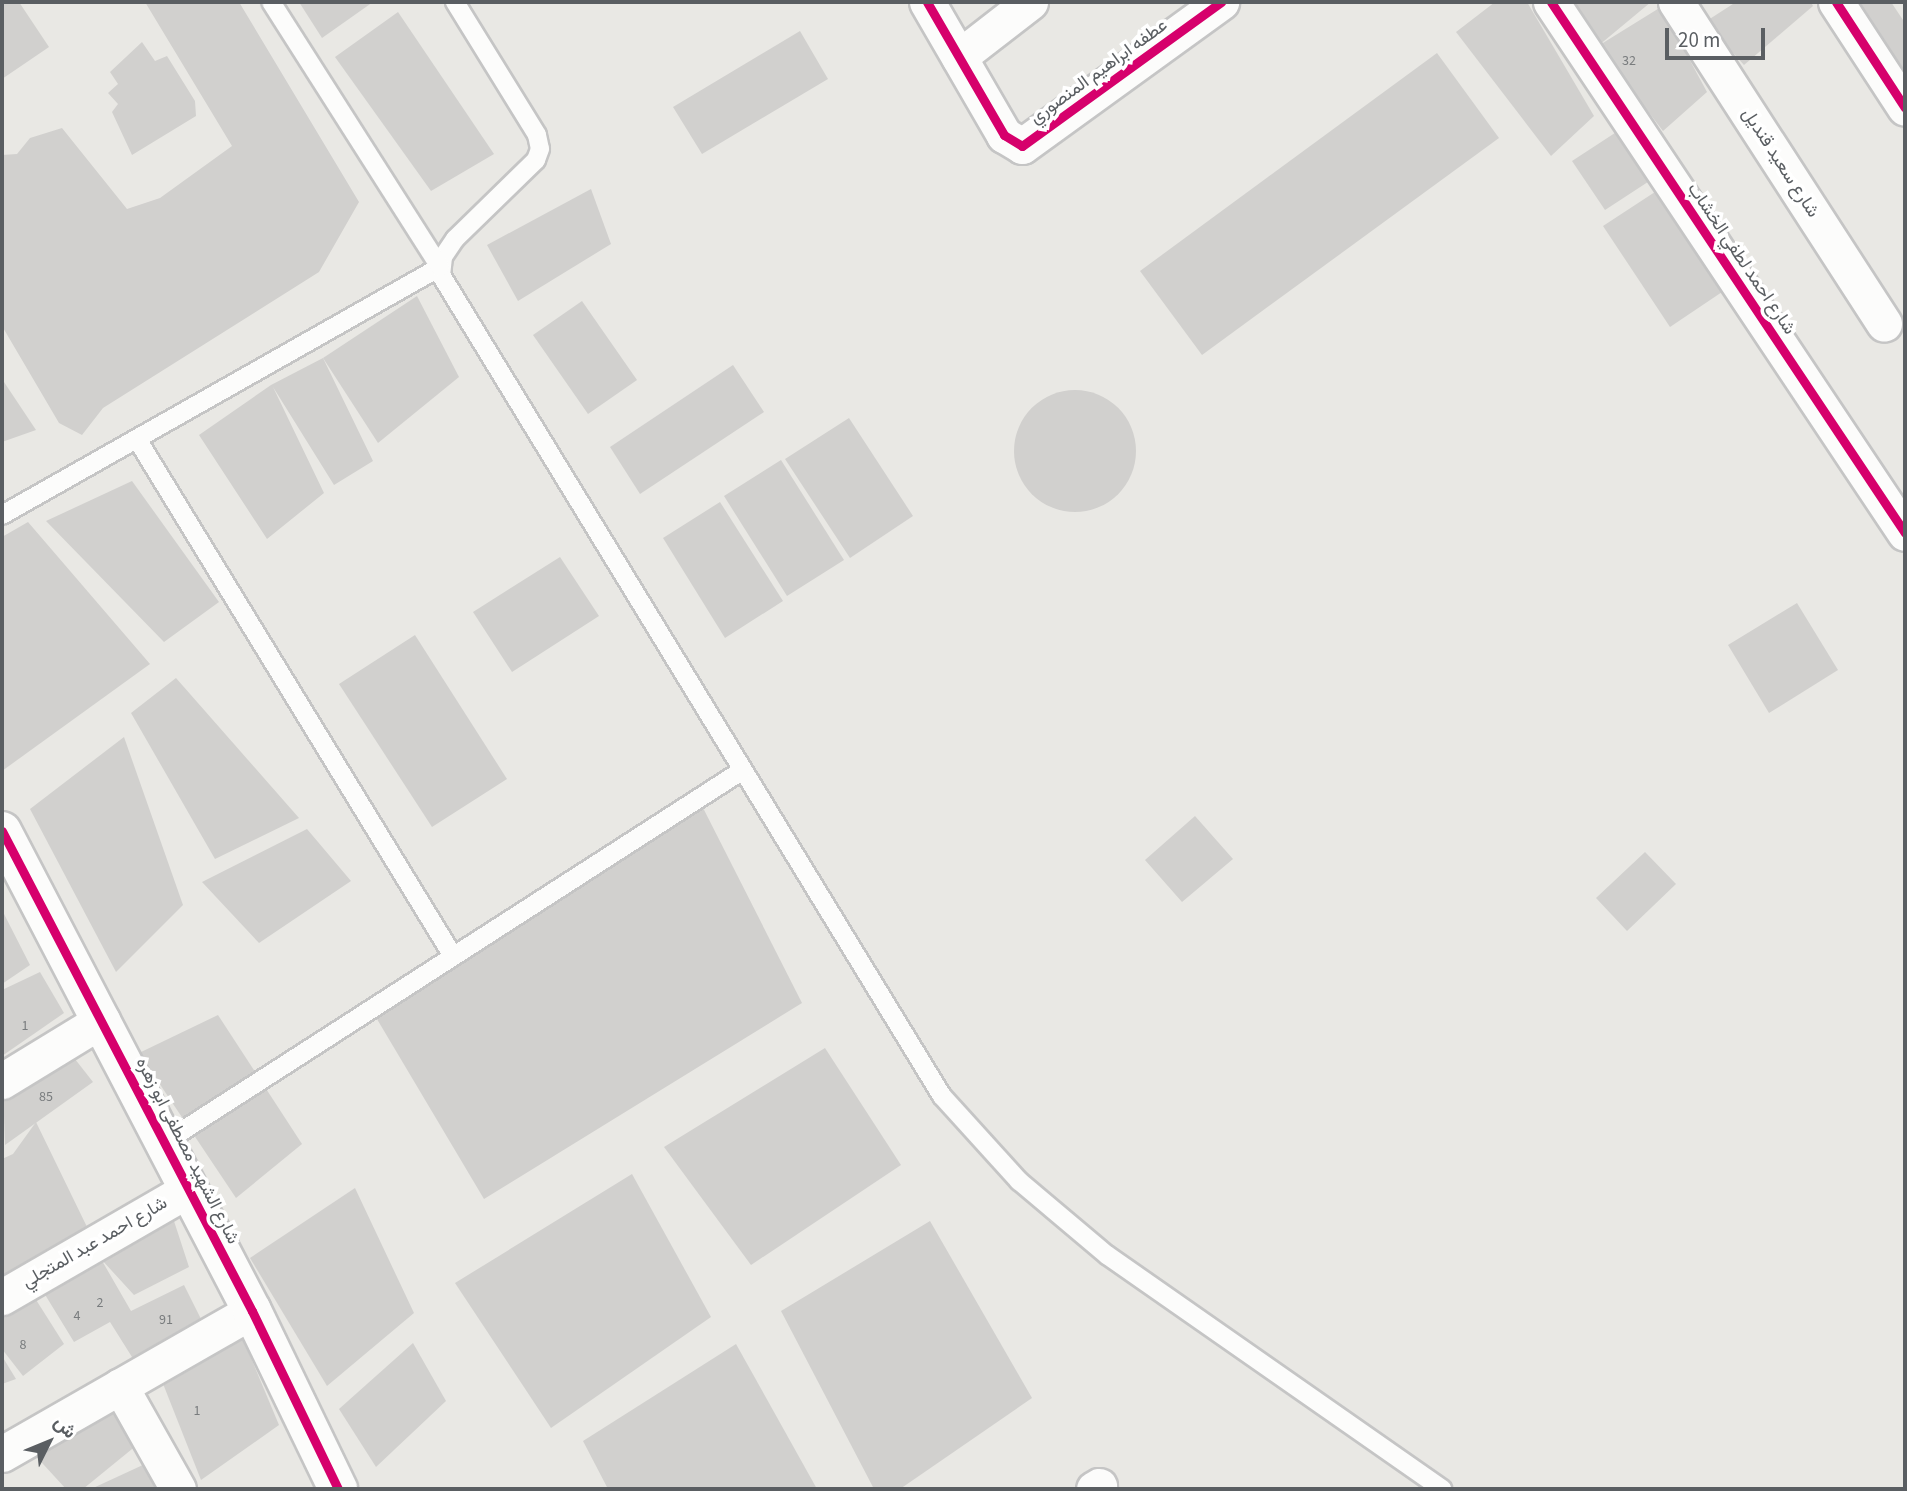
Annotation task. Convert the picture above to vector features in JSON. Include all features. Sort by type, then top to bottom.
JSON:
[{"type":"street","points":[[927,2],[959,57],[1030,2]]},
{"type":"street","name":"عطفه ابراهيم المنصوري","points":[[959,57],[1010,142],[1022,146],[1030,143],[1221,2]]},
{"type":"street","name":"شارع احمد لطفي الخشاب","points":[[1551,2],[1905,533]]},
{"type":"street","name":"شارع سعيد قنديل","points":[[1676,2],[1884,324]]},
{"type":"street","points":[[1836,2],[1905,108]]},
{"type":"street","name":"شارع الشهيد مصطفى ابو زهره","points":[[2,831],[11,876],[102,1020],[252,1311],[330,1486]]},
{"type":"street","points":[[2,1081],[102,1020]]},
{"type":"street","name":"شارع احمد عبد المتجلي","points":[[2,1297],[189,1189]]},
{"type":"street","points":[[2,1454],[252,1311]]},
{"type":"street","points":[[120,1386],[178,1489]]},
{"type":"lane","points":[[271,2],[440,267],[942,1096],[1019,1181],[1107,1255],[1443,1489]]},
{"type":"lane","points":[[2,515],[440,267],[455,240],[536,160],[540,149],[537,135],[454,2]]},
{"type":"lane","points":[[137,439],[453,956]]},
{"type":"lane","points":[[165,1142],[743,769]]},
{"type":"building","points":[[2,2],[19,2],[49,47],[2,79]]},
{"type":"building","points":[[145,2],[239,2],[359,202],[319,272],[103,408],[82,435],[59,423],[2,326],[2,155],[17,154],[30,138],[62,128],[127,209],[160,198],[232,146]]},
{"type":"building","points":[[299,2],[373,2],[322,38]]},
{"type":"building","points":[[1495,2],[1527,2],[1594,116],[1551,156],[1456,32]]},
{"type":"building","points":[[1569,2],[1651,2],[1598,46]]},
{"type":"building","points":[[1736,2],[1811,2],[1813,6],[1744,65],[1705,22]]},
{"type":"building","points":[[1854,2],[1891,2],[1905,23],[1905,78]]},
{"type":"building","points":[[1661,7],[1707,92],[1663,131],[1598,46]]},
{"type":"building","points":[[398,12],[494,154],[431,191],[335,57]]},
{"type":"building","points":[[800,31],[828,79],[702,154],[673,107]]},
{"type":"building","points":[[142,42],[155,61],[167,56],[195,101],[196,116],[132,155],[112,112],[118,104],[108,93],[118,84],[110,72]]},
{"type":"building","points":[[1437,53],[1499,138],[1202,355],[1140,271]]},
{"type":"building","points":[[1621,129],[1654,178],[1605,210],[1572,161]]},
{"type":"building","points":[[591,189],[611,244],[518,301],[487,245]]},
{"type":"building","points":[[1658,190],[1725,290],[1670,327],[1603,226]]},
{"type":"building","points":[[417,296],[459,377],[378,443],[323,358]]},
{"type":"building","points":[[582,301],[637,380],[588,414],[533,335]]},
{"type":"building","points":[[323,358],[373,461],[334,485],[273,387],[324,493],[267,539],[199,435],[271,385]]},
{"type":"building","points":[[733,365],[764,412],[640,494],[610,447]]},
{"type":"building","points":[[2,379],[36,430],[2,442]]},
{"type":"building","points":[[1075,390],[1098,395],[1118,408],[1131,428],[1136,451],[1131,474],[1118,494],[1098,507],[1075,512],[1052,507],[1032,494],[1019,474],[1014,451],[1019,428],[1032,408],[1052,395]]},
{"type":"building","points":[[849,418],[913,516],[850,558],[785,459]]},
{"type":"building","points":[[781,460],[844,560],[787,596],[724,496]]},
{"type":"building","points":[[132,481],[219,602],[164,642],[46,521]]},
{"type":"building","points":[[720,502],[783,601],[725,638],[663,538]]},
{"type":"building","points":[[28,522],[150,664],[2,771],[2,537]]},
{"type":"building","points":[[560,557],[599,616],[512,672],[473,612]]},
{"type":"building","points":[[1797,603],[1838,670],[1769,713],[1728,645]]},
{"type":"building","points":[[415,635],[507,779],[432,827],[339,684]]},
{"type":"building","points":[[176,678],[299,818],[215,859],[131,713]]},
{"type":"building","points":[[124,737],[183,905],[116,972],[30,809]]},
{"type":"building","points":[[698,798],[802,1003],[484,1199],[371,1009]]},
{"type":"building","points":[[1195,816],[1233,859],[1182,902],[1145,860]]},
{"type":"building","points":[[307,829],[351,881],[259,943],[202,882]]},
{"type":"building","points":[[1645,852],[1676,884],[1627,931],[1596,898]]},
{"type":"building","points":[[2,910],[30,965],[2,984]]},
{"type":"building","points":[[40,972],[64,1013],[2,1056],[2,990]]},
{"type":"building","points":[[218,1015],[302,1144],[236,1198],[139,1053]]},
{"type":"building","points":[[53,1031],[93,1082],[5,1145],[2,1061]]},
{"type":"building","points":[[825,1048],[901,1165],[751,1265],[664,1147]]},
{"type":"building","points":[[36,1122],[88,1229],[2,1276],[2,1159],[13,1154]]},
{"type":"building","points":[[632,1174],[711,1317],[551,1428],[455,1283]]},
{"type":"building","points":[[355,1188],[414,1313],[327,1386],[250,1258]]},
{"type":"building","points":[[173,1218],[189,1267],[134,1295],[101,1259]]},
{"type":"building","points":[[930,1221],[1032,1398],[900,1489],[874,1489],[781,1311]]},
{"type":"building","points":[[101,1259],[131,1311],[184,1285],[209,1335],[137,1365],[110,1322],[74,1342],[44,1293]]},
{"type":"building","points":[[33,1295],[64,1344],[23,1376],[2,1349],[2,1313]]},
{"type":"building","points":[[241,1334],[279,1425],[201,1480],[156,1366]]},
{"type":"building","points":[[413,1343],[446,1401],[376,1467],[339,1409]]},
{"type":"building","points":[[736,1344],[817,1489],[608,1489],[583,1441]]},
{"type":"building","points":[[2,1356],[16,1379],[2,1384]]},
{"type":"building","points":[[97,1380],[148,1436],[83,1489],[66,1489],[10,1428]]},
{"type":"building","points":[[145,1464],[169,1489],[91,1489]]},
{"type":"cycle path","points":[[927,2],[1004,135],[1022,146],[1221,2]]},
{"type":"cycle path","points":[[1551,2],[1905,533]]},
{"type":"cycle path","points":[[1836,2],[1905,108]]},
{"type":"cycle path","points":[[2,831],[252,1311],[338,1489]]}]
